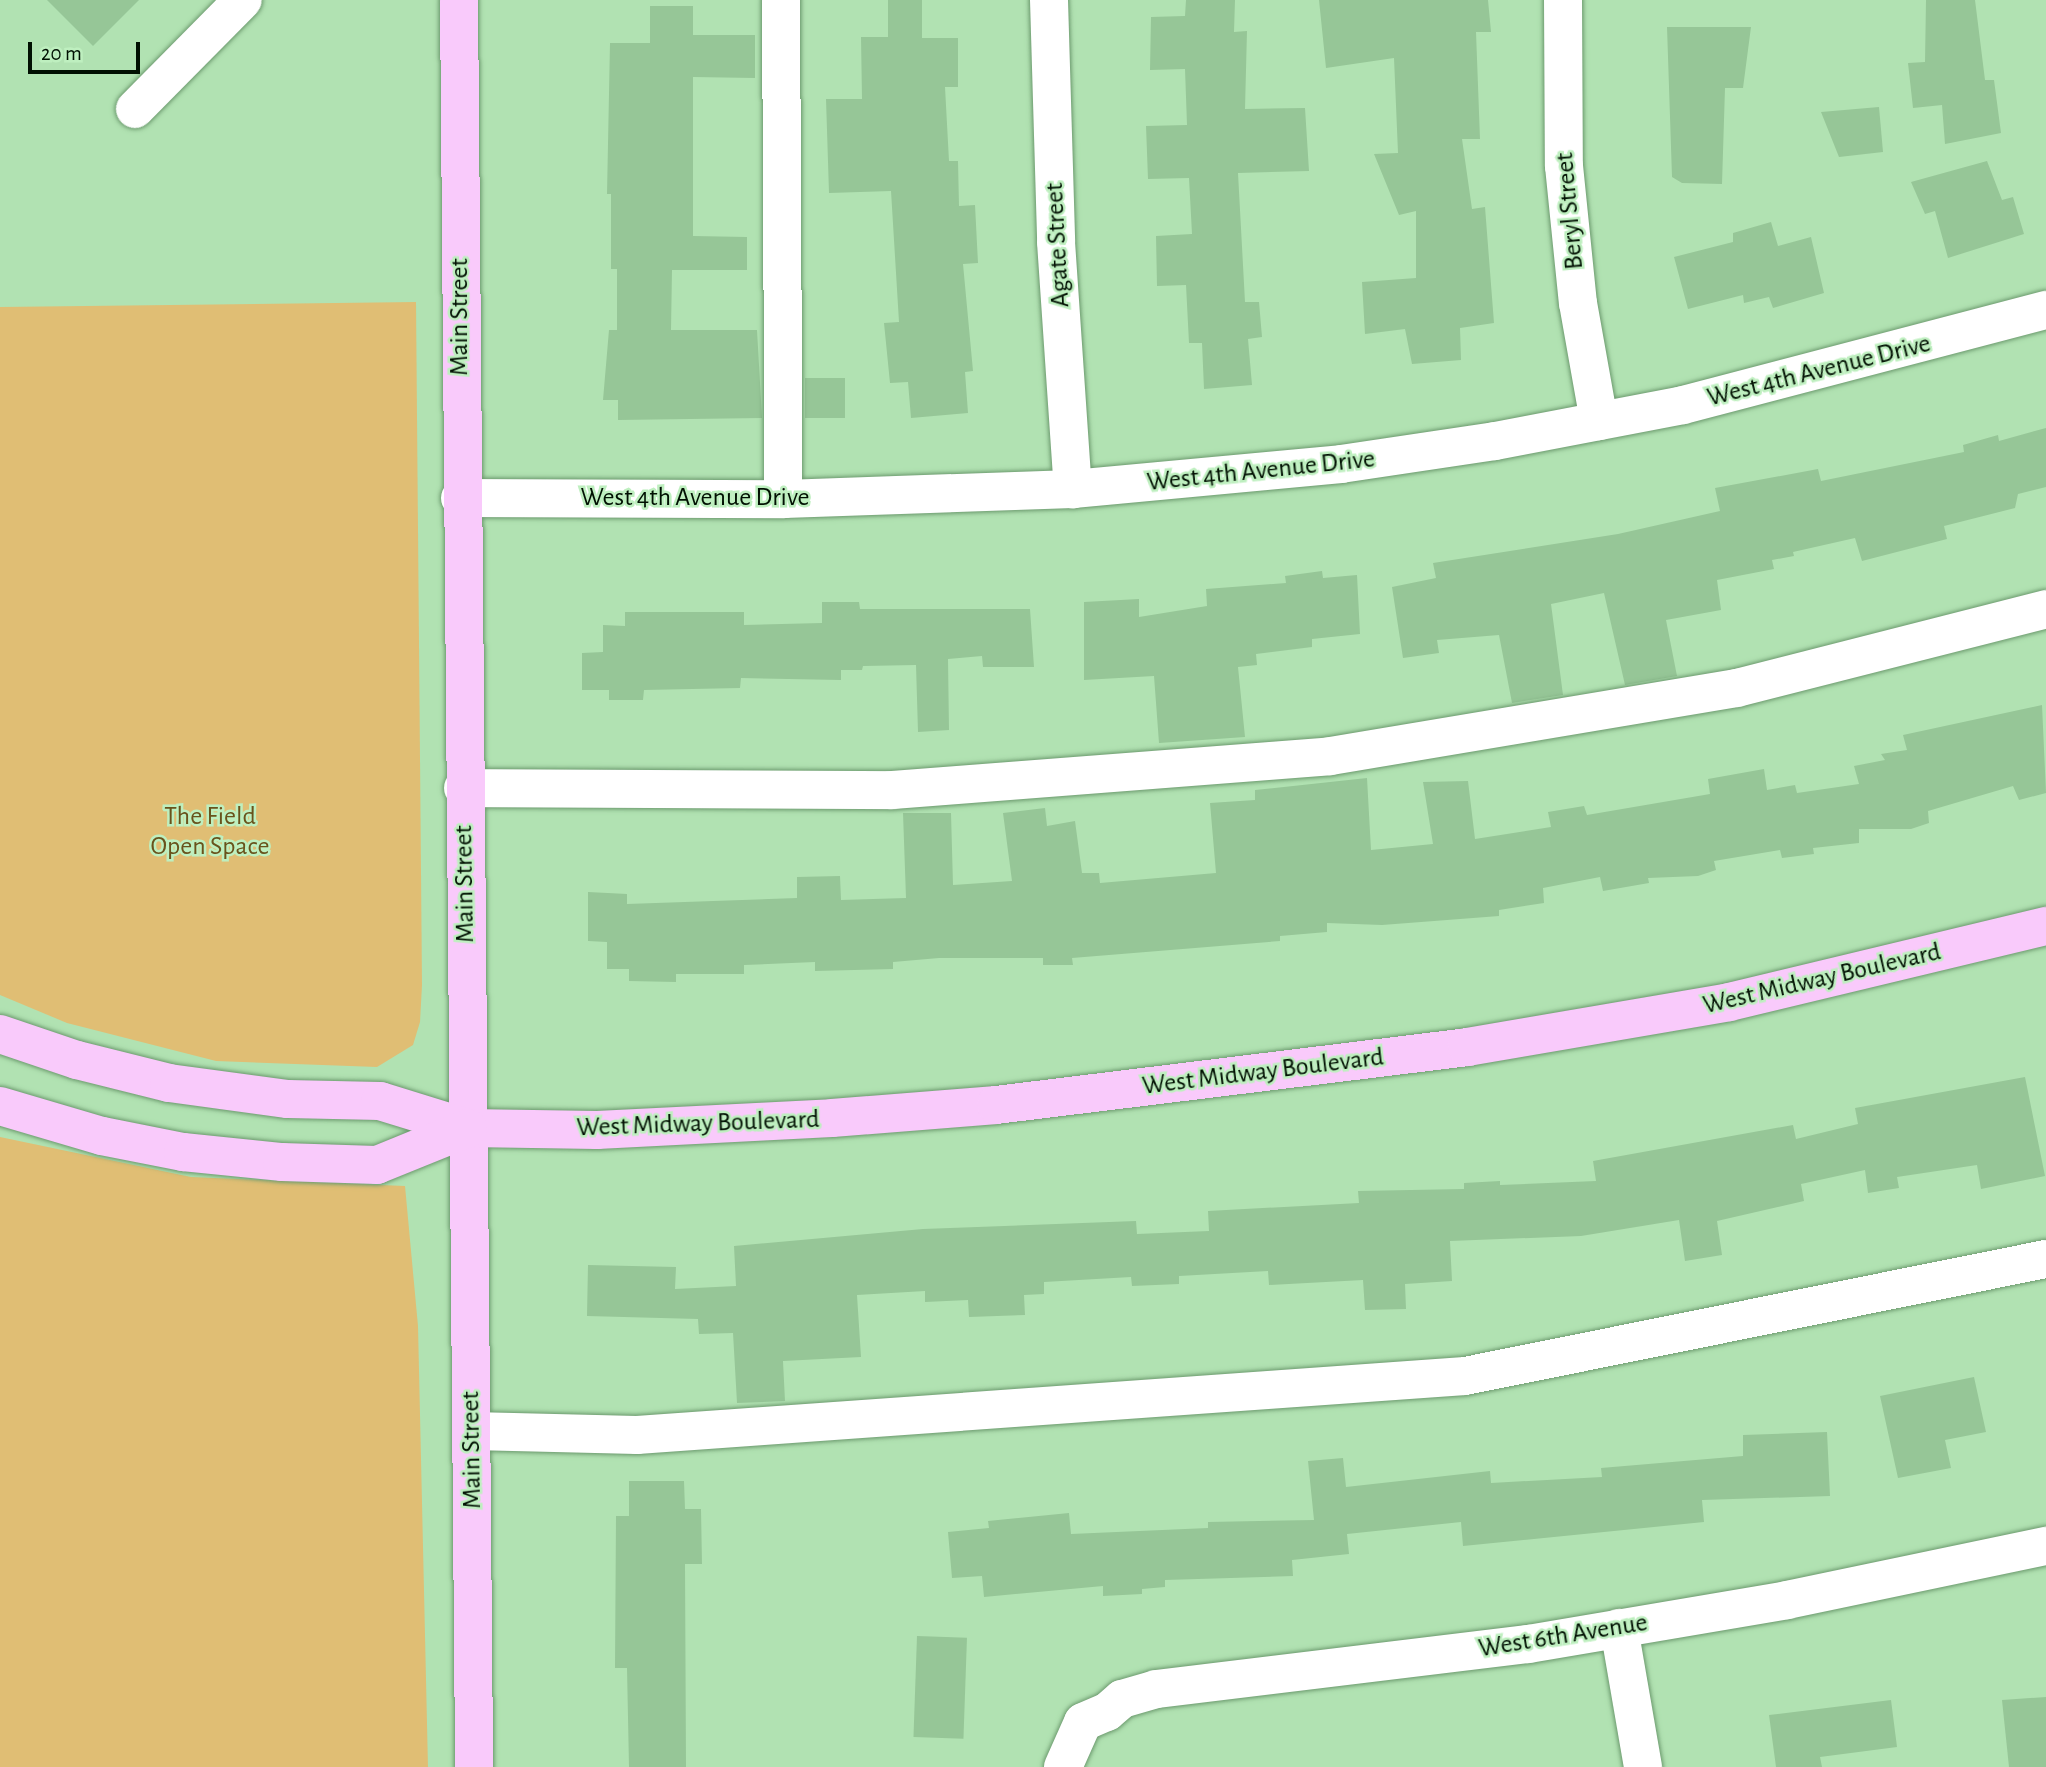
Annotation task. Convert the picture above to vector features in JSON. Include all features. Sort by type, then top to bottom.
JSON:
[{"type":"main road","name":"Main Street","points":[[459,0],[460,498],[474,1767]]},
{"type":"main road","name":"West Midway Boulevard","points":[[468,1128],[597,1130],[915,1113],[1467,1047],[1729,1002],[2046,926]]},
{"type":"main road","points":[[0,1034],[77,1060],[169,1083],[288,1099],[380,1101],[468,1128]]},
{"type":"main road","points":[[0,1106],[102,1136],[183,1152],[282,1162],[377,1165],[468,1128]]},
{"type":"street","points":[[135,109],[243,0]]},
{"type":"street","points":[[781,0],[784,499]]},
{"type":"street","name":"Agate Street","points":[[1049,0],[1056,242],[1073,489]]},
{"type":"street","name":"Beryl Street","points":[[1563,0],[1564,166],[1578,303],[1600,421]]},
{"type":"street","name":"West 4th Avenue Drive","points":[[460,498],[784,499],[1073,489],[1341,464],[1600,421],[1876,358],[2046,310]]},
{"type":"street","points":[[463,788],[892,790],[1331,756],[1737,688],[2046,609]]},
{"type":"street","points":[[472,1431],[637,1435],[1465,1376],[2046,1259]]},
{"type":"street","name":"West 6th Avenue","points":[[1063,1767],[1083,1722],[1107,1712],[1122,1699],[1156,1689],[1528,1644],[1787,1600],[2046,1546]]},
{"type":"street","points":[[1619,1628],[1643,1767]]},
{"type":"green space","name":"The Field Open Space","points":[[416,302],[422,985],[420,1022],[413,1045],[377,1067],[216,1061],[67,1023],[0,995],[0,307]]},
{"type":"green space","points":[[0,1137],[191,1177],[405,1186],[418,1326],[428,1767],[0,1767]]},
{"type":"building","points":[[47,0],[139,0],[93,46]]},
{"type":"building","points":[[888,0],[922,0],[922,38],[958,38],[958,87],[945,87],[949,161],[958,161],[959,206],[975,205],[978,263],[963,264],[973,371],[965,372],[968,413],[911,418],[908,382],[890,383],[884,323],[899,322],[891,191],[829,193],[826,99],[862,99],[861,37],[888,37]]},
{"type":"building","points":[[1186,0],[1235,0],[1234,32],[1247,31],[1245,109],[1305,108],[1309,171],[1238,173],[1245,302],[1259,302],[1262,337],[1248,339],[1252,385],[1204,389],[1202,343],[1189,343],[1186,285],[1157,286],[1156,236],[1192,234],[1189,178],[1148,179],[1146,126],[1187,125],[1185,69],[1150,70],[1151,17],[1185,16]]},
{"type":"building","points":[[1319,0],[1488,0],[1491,32],[1476,32],[1480,139],[1462,139],[1472,209],[1485,207],[1494,323],[1460,328],[1461,360],[1412,364],[1405,329],[1365,334],[1362,282],[1416,278],[1416,211],[1399,215],[1374,154],[1398,153],[1394,58],[1326,68]]},
{"type":"building","points":[[1926,0],[1975,0],[1985,80],[1994,80],[2001,133],[1945,144],[1942,105],[1913,108],[1908,63],[1925,62]]},
{"type":"building","points":[[650,6],[693,6],[693,35],[755,35],[755,78],[693,77],[693,236],[747,237],[747,270],[672,270],[671,330],[757,330],[762,418],[618,420],[618,400],[603,400],[609,330],[617,330],[617,269],[611,269],[611,194],[607,194],[610,43],[650,43]]},
{"type":"building","points":[[1667,27],[1751,27],[1743,88],[1725,88],[1722,184],[1682,183],[1672,177]]},
{"type":"building","points":[[1879,107],[1883,152],[1839,157],[1821,112]]},
{"type":"building","points":[[1987,161],[2002,200],[2013,197],[2024,234],[1948,258],[1935,211],[1925,214],[1911,182]]},
{"type":"building","points":[[1771,222],[1778,246],[1811,237],[1824,293],[1773,308],[1769,297],[1744,303],[1743,295],[1688,309],[1674,257],[1733,242],[1733,233]]},
{"type":"building","points":[[805,378],[845,378],[845,418],[805,418]]},
{"type":"building","points":[[2046,428],[2046,487],[2018,494],[2015,508],[1944,526],[1947,539],[1862,561],[1855,538],[1793,552],[1794,556],[1772,560],[1774,569],[1717,580],[1721,610],[1666,620],[1677,676],[1625,685],[1604,593],[1551,604],[1563,695],[1512,703],[1499,635],[1437,640],[1439,653],[1403,658],[1392,587],[1436,578],[1433,563],[1618,534],[1720,511],[1715,488],[1818,469],[1821,481],[1964,452],[1963,445],[1998,435],[1999,441]]},
{"type":"building","points":[[1322,571],[1323,578],[1357,575],[1360,634],[1312,639],[1312,647],[1256,654],[1257,665],[1238,667],[1245,737],[1159,743],[1154,676],[1084,680],[1084,602],[1139,599],[1139,617],[1207,606],[1206,589],[1286,583],[1285,576]]},
{"type":"building","points":[[822,602],[859,602],[860,609],[1030,609],[1034,667],[983,667],[982,656],[948,659],[949,730],[918,732],[916,665],[863,666],[862,670],[841,670],[841,680],[741,678],[740,688],[644,690],[643,700],[609,700],[609,690],[582,690],[582,653],[603,652],[603,625],[625,626],[625,612],[744,612],[744,625],[822,623]]},
{"type":"building","points":[[2042,705],[2046,793],[2019,800],[2013,786],[1928,811],[1929,823],[1911,829],[1859,829],[1859,843],[1813,848],[1814,854],[1782,858],[1780,850],[1714,861],[1716,870],[1698,876],[1648,878],[1649,883],[1603,891],[1600,877],[1543,888],[1544,903],[1499,910],[1499,916],[1382,925],[1327,923],[1327,932],[1280,936],[1280,941],[1072,958],[1073,965],[1043,965],[1043,958],[939,958],[893,962],[893,969],[815,971],[815,962],[744,965],[744,974],[676,974],[676,982],[629,981],[629,969],[607,969],[607,942],[588,941],[588,892],[627,894],[627,904],[797,898],[797,877],[840,876],[841,900],[906,898],[903,813],[951,813],[953,885],[1012,881],[1003,813],[1045,808],[1047,826],[1075,821],[1082,873],[1099,873],[1100,883],[1216,873],[1210,803],[1255,800],[1255,790],[1367,778],[1371,850],[1433,844],[1423,782],[1468,781],[1475,839],[1551,827],[1548,812],[1584,806],[1587,815],[1710,794],[1708,779],[1764,769],[1767,790],[1795,785],[1797,793],[1859,784],[1854,766],[1885,760],[1881,754],[1907,750],[1903,735]]},
{"type":"building","points":[[2025,1077],[2045,1176],[1981,1189],[1977,1165],[1897,1177],[1899,1188],[1868,1193],[1865,1170],[1801,1184],[1804,1201],[1717,1221],[1722,1255],[1685,1261],[1679,1220],[1581,1236],[1450,1241],[1452,1281],[1405,1284],[1406,1309],[1365,1310],[1363,1280],[1269,1285],[1268,1271],[1179,1276],[1179,1284],[1132,1286],[1131,1277],[1044,1282],[1044,1294],[1024,1295],[1025,1315],[969,1317],[968,1300],[925,1302],[925,1291],[857,1295],[861,1357],[783,1361],[785,1401],[737,1403],[733,1333],[699,1334],[698,1319],[587,1316],[588,1265],[676,1267],[675,1289],[736,1286],[734,1246],[923,1229],[1136,1221],[1137,1234],[1209,1231],[1208,1211],[1359,1203],[1358,1191],[1464,1189],[1464,1183],[1500,1181],[1500,1185],[1596,1181],[1593,1161],[1793,1125],[1796,1139],[1858,1124],[1855,1108]]},
{"type":"building","points":[[1974,1377],[1986,1432],[1945,1440],[1951,1468],[1898,1478],[1880,1396]]},
{"type":"building","points":[[1827,1432],[1830,1496],[1702,1500],[1704,1522],[1463,1546],[1461,1522],[1347,1534],[1349,1554],[1292,1560],[1293,1576],[1165,1580],[1165,1587],[1142,1589],[1142,1594],[1103,1596],[1103,1586],[984,1597],[982,1576],[952,1578],[948,1532],[989,1528],[988,1521],[1069,1513],[1071,1534],[1208,1528],[1208,1522],[1314,1520],[1308,1461],[1343,1458],[1346,1487],[1490,1471],[1491,1483],[1602,1477],[1601,1468],[1743,1456],[1743,1435]]},
{"type":"building","points":[[629,1481],[684,1481],[685,1509],[701,1509],[702,1564],[685,1564],[686,1767],[629,1767],[627,1668],[615,1668],[616,1516],[629,1516]]},
{"type":"building","points":[[917,1636],[967,1638],[963,1739],[913,1737]]},
{"type":"building","points":[[2046,1697],[2046,1767],[2009,1767],[2002,1700]]},
{"type":"building","points":[[1891,1700],[1897,1747],[1820,1757],[1822,1767],[1776,1767],[1769,1715]]}]
